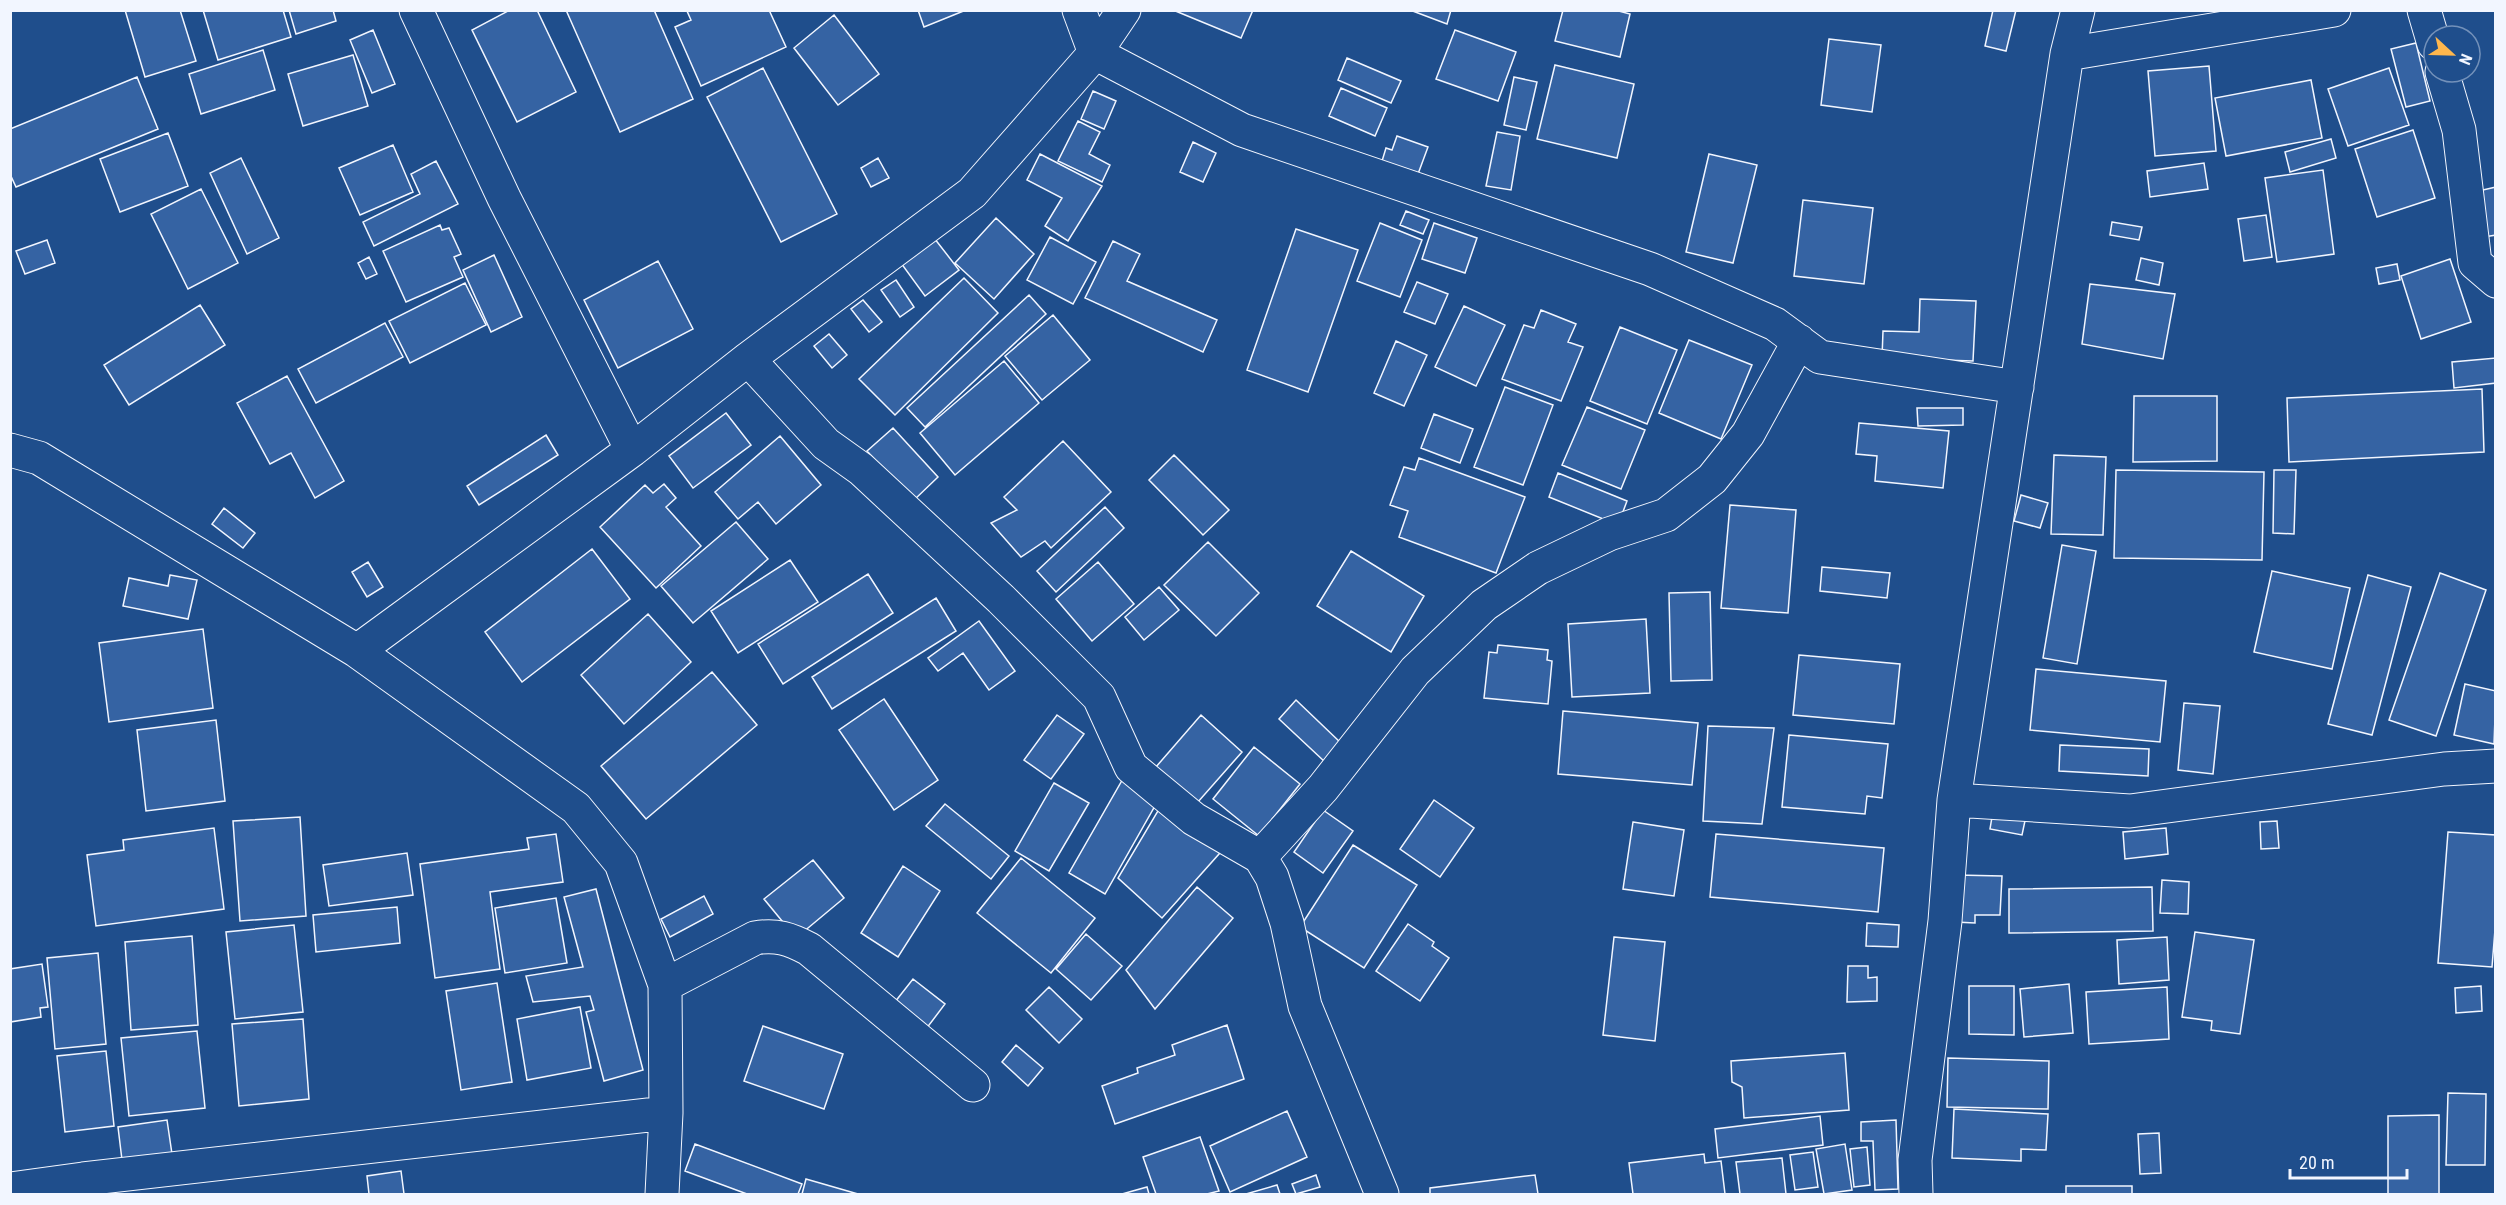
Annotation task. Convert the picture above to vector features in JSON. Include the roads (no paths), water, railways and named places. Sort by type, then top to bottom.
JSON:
[{"type":"street","points":[[416,10],[504,198],[632,450]]},
{"type":"street","points":[[1079,10],[1095,53],[1242,130],[1650,269],[1775,324],[1820,357],[2017,387]]},
{"type":"street","points":[[357,651],[632,450],[748,359],[972,193],[1095,53],[1124,10]]},
{"type":"street","points":[[1916,1194],[1915,1160],[1945,921],[1954,800],[2067,54],[2078,10]]},
{"type":"street","points":[[2067,54],[2334,10]]},
{"type":"street","points":[[2446,84],[2459,130],[2475,263],[2496,281]]},
{"type":"street","points":[[1260,856],[1323,788],[1415,671],[1484,604],[1538,568],[1609,534],[1666,515],[1712,479],[1748,434],[1799,341]]},
{"type":"street","points":[[748,359],[825,444],[861,469],[1001,599],[1099,697],[1131,767],[1194,819],[1260,856],[1272,877],[1287,923],[1305,1006],[1382,1194]]},
{"type":"street","points":[[10,450],[39,458],[357,651],[576,808],[621,863],[665,985],[666,1113],[662,1194]]},
{"type":"street","points":[[1954,800],[2130,811],[2444,769],[2496,766]]},
{"type":"street","points":[[665,985],[755,938],[771,935],[788,938],[809,949],[974,1085]]},
{"type":"street","points":[[10,1189],[666,1113]]}]
